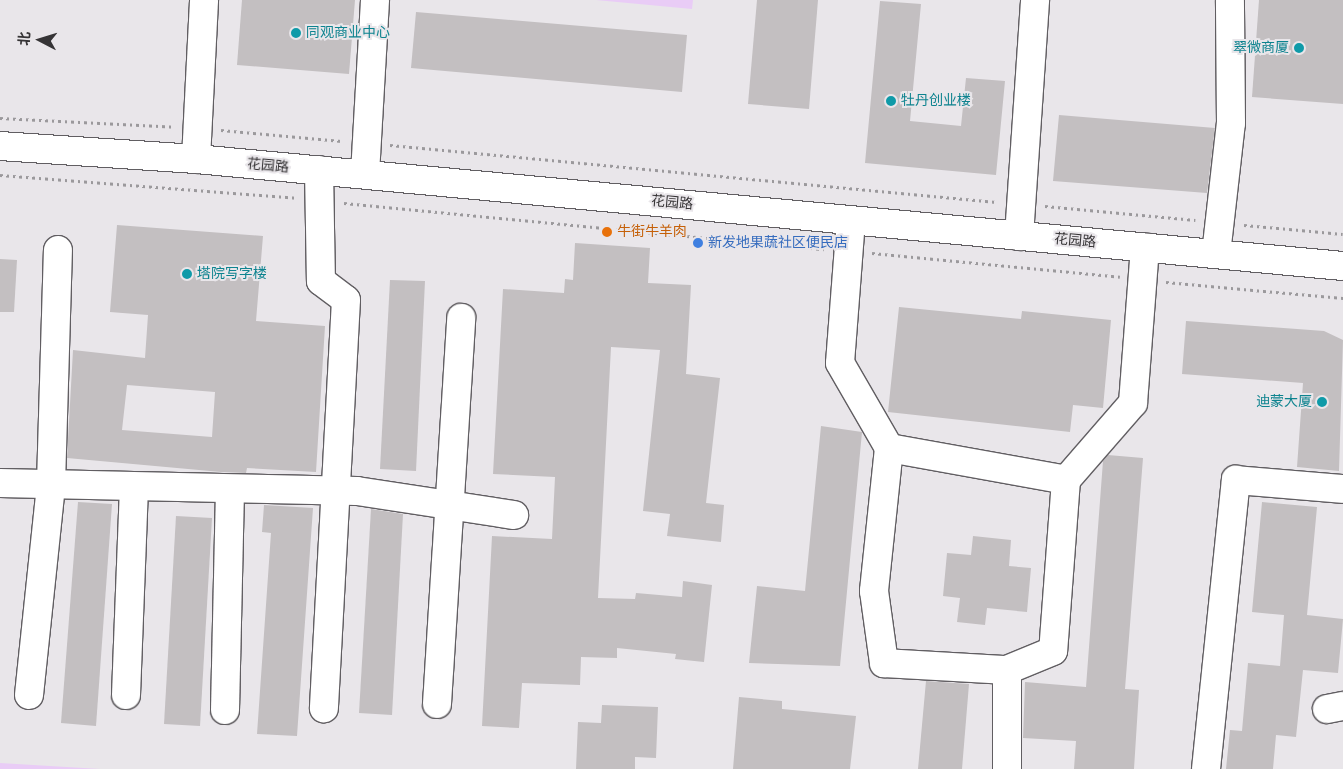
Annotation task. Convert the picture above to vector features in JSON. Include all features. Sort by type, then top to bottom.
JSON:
[{"type":"street","points":[[196,159],[204,0]]},
{"type":"street","points":[[365,174],[374,0]]},
{"type":"street","points":[[1019,236],[1035,0]]},
{"type":"street","points":[[1216,254],[1230,123],[1230,0]]},
{"type":"street","name":"花园路","points":[[0,146],[196,159],[365,174],[1343,266]]},
{"type":"street","points":[[319,170],[321,282],[346,300],[332,491],[324,708]]},
{"type":"street","points":[[851,220],[840,363],[889,448],[874,591],[884,663],[1007,670],[1053,652],[1066,480],[1133,403],[1145,247]]},
{"type":"street","points":[[29,695],[51,484],[58,250]]},
{"type":"street","points":[[437,704],[461,318]]},
{"type":"street","points":[[889,448],[1066,480]]},
{"type":"street","points":[[1206,769],[1236,480],[1343,489]]},
{"type":"street","points":[[0,483],[230,491],[332,491],[514,515]]},
{"type":"street","points":[[126,695],[134,488]]},
{"type":"street","points":[[225,710],[230,491]]},
{"type":"street","points":[[1007,670],[1007,769]]},
{"type":"path","points":[[0,118],[198,128],[1343,234]]},
{"type":"path","points":[[0,175],[319,200],[1343,298]]},
{"type":"shaded area","points":[[596,0],[693,0],[692,9]]},
{"type":"shaded area","points":[[0,763],[100,769],[0,769]]},
{"type":"building","name":"同观商业中心","points":[[242,0],[355,0],[349,74],[237,65]]},
{"type":"building","points":[[757,0],[818,0],[809,109],[748,104]]},
{"type":"building","name":"翠微商厦","points":[[1259,0],[1343,0],[1343,104],[1252,97]]},
{"type":"building","name":"牡丹创业楼","points":[[880,1],[921,4],[910,121],[961,126],[966,78],[1005,81],[996,175],[865,163]]},
{"type":"building","points":[[416,12],[687,35],[682,92],[411,68]]},
{"type":"building","points":[[1059,115],[1215,128],[1207,193],[1053,181]]},
{"type":"building","points":[[117,225],[263,236],[256,321],[325,326],[316,472],[247,468],[246,473],[221,472],[67,458],[73,350],[145,358],[148,315],[110,312]],"holes":[[[127,385],[215,392],[212,437],[122,430]]]},
{"type":"building","points":[[575,243],[650,248],[648,283],[691,285],[686,374],[720,378],[706,503],[724,505],[721,542],[667,536],[670,514],[643,511],[660,350],[611,347],[598,598],[635,599],[636,593],[682,597],[683,581],[712,585],[704,662],[675,659],[676,654],[617,648],[617,658],[581,657],[580,685],[522,683],[519,728],[482,726],[492,536],[552,539],[555,477],[493,474],[503,289],[564,293],[565,279],[573,280]]},
{"type":"building","points":[[0,259],[17,260],[14,312],[0,312]]},
{"type":"building","points":[[390,280],[425,281],[416,471],[380,469]]},
{"type":"building","points":[[899,307],[1021,319],[1022,311],[1111,320],[1103,408],[1073,405],[1070,432],[888,412]]},
{"type":"building","name":"迪蒙大厦","points":[[1186,321],[1324,331],[1343,340],[1339,471],[1297,467],[1303,383],[1182,374]]},
{"type":"building","points":[[821,426],[862,432],[840,666],[749,663],[757,586],[805,591]]},
{"type":"building","points":[[1108,455],[1143,458],[1125,689],[1139,690],[1134,769],[1074,769],[1076,741],[1023,738],[1025,682],[1086,687],[1103,461]]},
{"type":"building","points":[[78,502],[112,504],[96,726],[61,723]]},
{"type":"building","points":[[1262,502],[1317,507],[1307,615],[1343,619],[1338,673],[1303,670],[1296,737],[1276,735],[1273,769],[1226,769],[1230,730],[1242,731],[1248,663],[1280,666],[1284,615],[1252,612]]},
{"type":"building","points":[[264,505],[313,508],[297,736],[257,734],[271,533],[262,532]]},
{"type":"building","points":[[371,509],[403,514],[392,715],[359,713]]},
{"type":"building","points":[[176,516],[212,518],[200,726],[164,724]]},
{"type":"building","points":[[973,536],[1011,540],[1009,566],[1031,568],[1027,612],[987,608],[985,625],[957,622],[960,598],[943,596],[947,553],[971,555]]},
{"type":"building","points":[[926,681],[969,684],[962,769],[918,769]]},
{"type":"building","points":[[739,697],[782,701],[782,709],[856,716],[850,769],[733,769]]},
{"type":"building","points":[[602,705],[658,707],[656,758],[635,757],[635,769],[576,769],[578,722],[601,723]]},
{"type":"place","name":"同观商业中心","points":[[296,33]]},
{"type":"place","name":"翠微商厦","points":[[1299,48]]},
{"type":"place","name":"牡丹创业楼","points":[[891,101]]},
{"type":"place","name":"牛街牛羊肉","points":[[607,232]]},
{"type":"place","name":"新发地果蔬社区便民店","points":[[698,243]]},
{"type":"place","name":"塔院写字楼","points":[[187,274]]},
{"type":"place","name":"迪蒙大厦","points":[[1322,402]]}]
